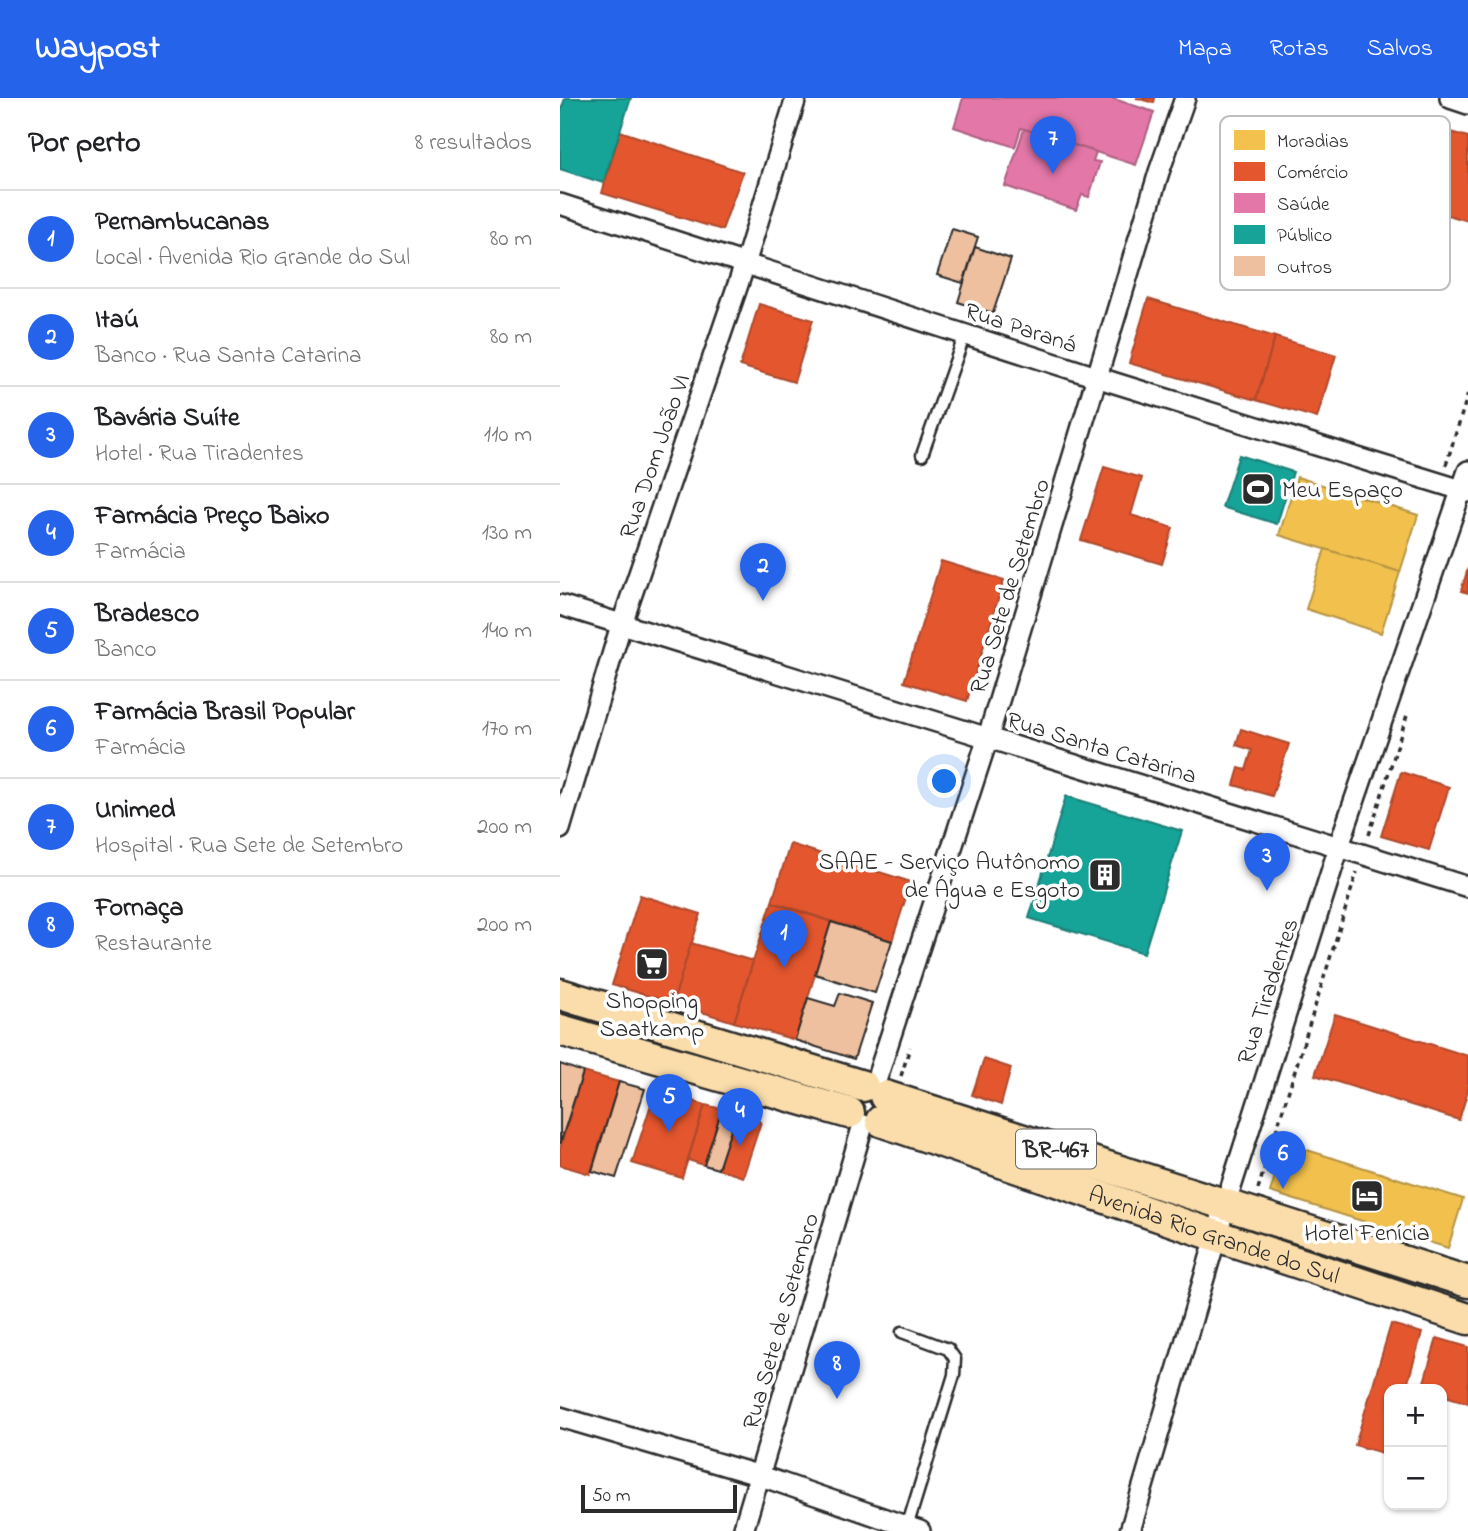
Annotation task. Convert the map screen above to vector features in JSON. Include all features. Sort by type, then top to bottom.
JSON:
[{"type":"main road","name":"Avenida Rio Grande do Sul","points":[[560,994],[869,1105],[1217,1236],[1468,1319]]},
{"type":"main road","name":"Avenida Rio Grande do Sul","points":[[560,1030],[869,1105],[1226,1203],[1468,1282]]},
{"type":"street","name":"Rua Dom João VI","points":[[560,830],[622,624],[745,264],[796,98]]},
{"type":"street","name":"Rua Sete de Setembro","points":[[743,1531],[869,1105],[988,737],[1159,172],[1185,98]]},
{"type":"street","points":[[1450,98],[1468,104]]},
{"type":"street","name":"Rua Paraná","points":[[560,204],[1098,378],[1466,484]]},
{"type":"street","name":"Rua Tiradentes","points":[[1130,1531],[1226,1203],[1338,847],[1466,484]]},
{"type":"street","name":"Rua Santa Catarina","points":[[560,605],[1468,887]]},
{"type":"street","points":[[560,1417],[761,1476],[914,1529]]},
{"type":"lane","points":[[922,455],[965,334]]},
{"type":"lane","points":[[902,1332],[948,1349],[955,1359],[954,1375],[914,1529]]},
{"type":"building: Moradias","points":[[1297,477],[1418,515],[1400,572],[1279,535]]},
{"type":"building: Moradias","points":[[1325,549],[1400,572],[1381,633],[1306,609]]},
{"type":"building: Moradias","name":"Hotel Fenícia","points":[[1285,1143],[1463,1199],[1448,1248],[1270,1192]]},
{"type":"building: Comércio","points":[[1136,98],[1155,98],[1154,103]]},
{"type":"building: Comércio","points":[[620,131],[743,172],[722,230],[602,193]]},
{"type":"building: Comércio","points":[[1450,132],[1468,137],[1468,221],[1450,216]]},
{"type":"building: Comércio","points":[[1148,299],[1275,337],[1256,400],[1129,363]]},
{"type":"building: Comércio","points":[[759,304],[813,320],[794,382],[740,366]]},
{"type":"building: Comércio","points":[[1275,337],[1336,355],[1317,418],[1256,400]]},
{"type":"building: Comércio","points":[[1104,467],[1142,478],[1131,515],[1173,528],[1162,564],[1081,540]]},
{"type":"building: Comércio","points":[[941,561],[1004,580],[967,701],[904,682]]},
{"type":"building: Comércio","points":[[1468,568],[1468,593],[1461,591]]},
{"type":"building: Comércio","points":[[1241,729],[1289,744],[1272,796],[1234,785],[1239,768],[1246,770],[1252,750],[1236,745]]},
{"type":"building: Comércio","points":[[1401,772],[1449,787],[1429,850],[1381,836]]},
{"type":"building: Comércio","points":[[790,844],[911,882],[892,941],[772,902]]},
{"type":"building: Comércio","name":"Shopping Saatkamp","points":[[640,895],[701,914],[673,1003],[612,985]]},
{"type":"building: Comércio","points":[[772,902],[831,922],[795,1040],[734,1022]]},
{"type":"building: Comércio","points":[[691,943],[753,961],[734,1022],[673,1003]]},
{"type":"building: Comércio","points":[[1335,1014],[1468,1056],[1468,1090],[1459,1120],[1315,1075]]},
{"type":"building: Comércio","points":[[984,1059],[1011,1068],[1001,1105],[972,1095]]},
{"type":"building: Comércio","points":[[583,1072],[619,1082],[590,1174],[560,1165],[560,1149]]},
{"type":"building: Comércio","points":[[656,1089],[705,1105],[682,1178],[632,1163]]},
{"type":"building: Comércio","points":[[705,1105],[722,1109],[704,1165],[688,1160]]},
{"type":"building: Comércio","points":[[736,1114],[761,1122],[743,1177],[718,1169]]},
{"type":"building: Comércio","points":[[1391,1324],[1422,1333],[1407,1384],[1384,1384],[1384,1453],[1355,1445]]},
{"type":"building: Comércio","points":[[1437,1338],[1468,1347],[1468,1403],[1447,1397],[1447,1384],[1423,1384]]},
{"type":"building: Saúde","points":[[963,98],[1111,98],[1154,112],[1136,165],[1021,128],[1015,147],[954,127]]},
{"type":"building: Saúde","points":[[1024,129],[1096,152],[1093,161],[1100,162],[1089,197],[1082,195],[1076,210],[1005,186]]},
{"type":"building: Público","points":[[565,98],[631,98],[603,183],[560,169],[560,114]]},
{"type":"building: Público","name":"Meu Espaço","points":[[1239,455],[1293,472],[1277,524],[1222,507]]},
{"type":"building: Público","name":"SAAE - Serviço Autônomo de Água e Esgoto","points":[[1066,796],[1182,831],[1144,953],[1029,918]]},
{"type":"building: Outros","points":[[952,229],[978,237],[963,283],[937,275]]},
{"type":"building: Outros","points":[[975,247],[1011,259],[993,313],[958,302]]},
{"type":"building: Outros","points":[[831,922],[892,941],[875,993],[815,974]]},
{"type":"building: Outros","points":[[840,993],[872,1003],[854,1059],[795,1040],[808,998],[835,1006]]},
{"type":"building: Outros","points":[[560,1064],[583,1072],[560,1144]]},
{"type":"building: Outros","points":[[619,1082],[645,1089],[616,1178],[592,1171]]},
{"type":"building: Outros","points":[[722,1109],[736,1114],[718,1169],[704,1165]]},
{"type":"place","name":"Unimed","points":[[1053,174]]},
{"type":"place","name":"Meu Espaço","points":[[1258,489]]},
{"type":"place","name":"Itaú","points":[[763,601]]},
{"type":"place","name":"SAAE - Serviço Autônomo de Água e Esgoto","points":[[1105,875]]},
{"type":"place","name":"Bavária Suíte","points":[[1267,891]]},
{"type":"place","name":"Shopping Saatkamp","points":[[652,964]]},
{"type":"place","name":"Pernambucanas","points":[[784,968]]},
{"type":"place","name":"Bradesco","points":[[669,1132]]},
{"type":"place","name":"Farmácia Preço Baixo","points":[[740,1146]]},
{"type":"place","name":"Farmácia Brasil Popular","points":[[1283,1189]]},
{"type":"place","name":"Hotel Fenícia","points":[[1367,1196]]},
{"type":"place","name":"Fornaça","points":[[837,1399]]}]
